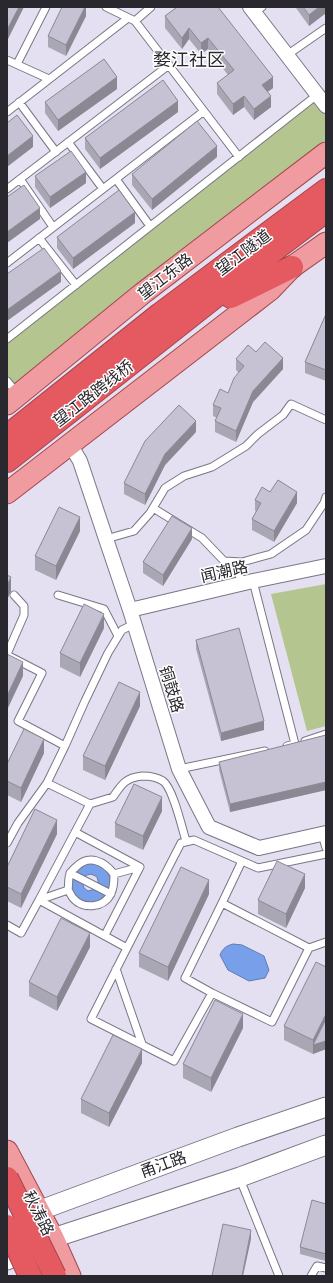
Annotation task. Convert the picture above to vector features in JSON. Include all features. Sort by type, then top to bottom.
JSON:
[{"type":"highway","name":"望江隧道","points":[[160,314],[326,190]]},
{"type":"highway","name":"望江隧道","points":[[182,323],[326,211]]},
{"type":"highway","points":[[182,323],[263,280],[292,267]]},
{"type":"highway","name":"望江路跨线桥","points":[[7,436],[160,314]]},
{"type":"highway","name":"望江路跨线桥","points":[[7,461],[182,323]]},
{"type":"highway","points":[[7,1178],[55,1276]]},
{"type":"highway","points":[[7,1226],[30,1276]]},
{"type":"main road","name":"望江东路","points":[[11,393],[326,153]]},
{"type":"main road","points":[[7,493],[270,290],[292,267],[326,243]]},
{"type":"main road","name":"甬江路","points":[[7,1236],[38,1211],[238,1137],[326,1107]]},
{"type":"main road","points":[[7,1260],[53,1238],[240,1177],[326,1145]]},
{"type":"main road","name":"秋涛路","points":[[7,1151],[53,1238],[70,1276]]},
{"type":"street","points":[[256,9],[286,55],[326,106]]},
{"type":"street","name":"铜鼓路","points":[[70,444],[80,461],[130,610],[179,769],[210,826],[259,848],[324,833]]},
{"type":"street","name":"闻潮路","points":[[130,610],[247,582],[326,566]]},
{"type":"lane","points":[[16,64],[46,7]]},
{"type":"lane","points":[[106,7],[135,21],[239,157]]},
{"type":"lane","points":[[135,21],[151,7]]},
{"type":"lane","points":[[7,112],[128,18]]},
{"type":"lane","points":[[286,55],[326,28]]},
{"type":"lane","points":[[7,60],[49,79]]},
{"type":"lane","points":[[7,189],[169,65]]},
{"type":"lane","points":[[7,339],[317,95]]},
{"type":"lane","points":[[19,102],[56,152]]},
{"type":"lane","points":[[7,263],[204,111]]},
{"type":"lane","points":[[68,142],[103,189]]},
{"type":"lane","points":[[20,179],[53,227]]},
{"type":"lane","points":[[116,179],[150,226]]},
{"type":"lane","points":[[39,238],[76,285]]},
{"type":"lane","points":[[106,539],[134,531],[153,508],[165,488],[184,476],[212,467],[246,446],[258,434],[283,415],[291,404],[326,420]]},
{"type":"lane","points":[[153,508],[202,538],[224,561],[242,562],[271,554],[306,530],[324,503],[326,497]]},
{"type":"lane","points":[[235,562],[247,582],[295,744]]},
{"type":"lane","points":[[14,595],[24,606],[24,615],[7,654],[42,673],[18,721],[66,746]]},
{"type":"lane","points":[[58,595],[104,609],[118,636]]},
{"type":"lane","points":[[7,843],[18,823],[34,803],[47,783],[66,746],[88,694],[108,653],[122,630],[134,624]]},
{"type":"lane","points":[[279,748],[326,734]]},
{"type":"lane","points":[[179,769],[272,749]]},
{"type":"lane","points":[[47,783],[90,804],[113,797],[122,785],[131,777],[148,776],[162,780],[170,789],[186,841]]},
{"type":"lane","points":[[7,925],[21,933],[90,804]]},
{"type":"lane","points":[[75,832],[140,867]]},
{"type":"lane","points":[[324,833],[326,848]]},
{"type":"lane","points":[[212,993],[174,1061],[91,1019],[181,843],[194,840],[258,868],[326,854]]},
{"type":"lane","points":[[95,860],[109,867],[114,874],[111,894],[105,902],[97,905],[88,906],[73,899],[68,890],[70,873],[82,861],[95,860]]},
{"type":"lane","points":[[242,862],[185,978],[212,993],[272,1022],[309,948],[326,942]]},
{"type":"lane","points":[[114,874],[140,867]]},
{"type":"lane","points":[[105,935],[140,867]]},
{"type":"lane","points":[[70,873],[111,894]]},
{"type":"lane","points":[[39,900],[68,890]]},
{"type":"lane","points":[[39,900],[127,948]]},
{"type":"lane","points":[[222,903],[309,948]]},
{"type":"lane","points":[[116,969],[142,1044]]},
{"type":"lane","points":[[240,1177],[279,1276]]},
{"type":"lane","points":[[311,1276],[317,1266],[326,1268]]},
{"type":"green space","points":[[326,89],[326,140],[7,390],[7,342]]},
{"type":"green space","points":[[326,584],[326,726],[307,731],[271,594]]},
{"type":"water","points":[[90,862],[104,868],[107,871],[110,878],[110,890],[99,885],[97,877],[89,874],[84,877],[74,871],[82,864]]},
{"type":"water","points":[[71,877],[82,882],[84,888],[88,891],[96,889],[108,895],[97,902],[85,903],[80,901],[73,893]]},
{"type":"water","points":[[233,944],[242,945],[264,956],[269,970],[265,978],[249,981],[228,970],[220,955],[225,948]]},
{"type":"building","points":[[7,7],[19,7],[7,30]]},
{"type":"building","points":[[62,7],[85,7],[66,45],[48,36]]},
{"type":"building","points":[[177,7],[218,7],[273,77],[262,85],[271,96],[254,109],[244,96],[233,104],[217,83],[234,70],[208,38],[201,43],[189,28],[182,38],[165,16]]},
{"type":"building","points":[[303,7],[319,7],[309,15]]},
{"type":"building","points":[[104,59],[117,77],[58,120],[45,102]]},
{"type":"building","points":[[163,80],[178,101],[100,158],[85,138]]},
{"type":"building","points":[[17,115],[33,136],[7,156],[7,123]]},
{"type":"building","points":[[197,121],[217,146],[152,199],[132,174]]},
{"type":"building","points":[[71,151],[86,172],[50,197],[35,176]]},
{"type":"building","points":[[24,185],[40,208],[7,232],[7,197]]},
{"type":"building","points":[[119,190],[135,212],[73,258],[57,237]]},
{"type":"building","points":[[44,248],[61,271],[7,310],[7,274]]},
{"type":"building","points":[[326,314],[326,370],[305,362]]},
{"type":"building","points":[[265,342],[283,358],[253,391],[236,431],[215,421],[221,408],[213,405],[220,389],[228,393],[234,378],[244,366],[236,359],[248,345],[256,352]]},
{"type":"building","points":[[179,405],[196,421],[165,454],[145,494],[124,483],[145,441]]},
{"type":"building","points":[[278,480],[297,492],[274,531],[252,519],[261,503],[255,500],[262,487],[270,492]]},
{"type":"building","points":[[59,507],[80,517],[56,566],[35,556]]},
{"type":"building","points":[[172,516],[192,528],[163,575],[143,562]]},
{"type":"building","points":[[7,575],[11,577],[7,586]]},
{"type":"building","points":[[84,604],[104,614],[80,663],[60,653]]},
{"type":"building","points":[[239,628],[264,721],[221,733],[196,640]]},
{"type":"building","points":[[7,654],[23,662],[7,696]]},
{"type":"building","points":[[119,682],[140,692],[105,766],[83,756]]},
{"type":"building","points":[[24,729],[44,739],[21,788],[7,781],[7,764]]},
{"type":"building","points":[[326,735],[326,782],[230,804],[219,762]]},
{"type":"building","points":[[134,784],[162,797],[143,836],[115,823]]},
{"type":"building","points":[[35,809],[57,820],[21,894],[7,887],[7,867]]},
{"type":"building","points":[[277,861],[305,874],[286,914],[258,900]]},
{"type":"building","points":[[181,867],[209,880],[168,967],[139,953]]},
{"type":"building","points":[[61,918],[90,933],[57,997],[29,982]]},
{"type":"building","points":[[316,962],[326,967],[326,1014],[313,1040],[284,1026]]},
{"type":"building","points":[[215,1000],[243,1014],[211,1078],[183,1064]]},
{"type":"building","points":[[326,1019],[326,1041],[313,1045]]},
{"type":"building","points":[[113,1035],[142,1049],[109,1113],[81,1099]]},
{"type":"building","points":[[312,1200],[326,1204],[326,1254],[300,1247]]},
{"type":"building","points":[[223,1224],[251,1230],[242,1276],[212,1276]]},
{"type":"district","name":"婺江社区","points":[[189,60]]}]
